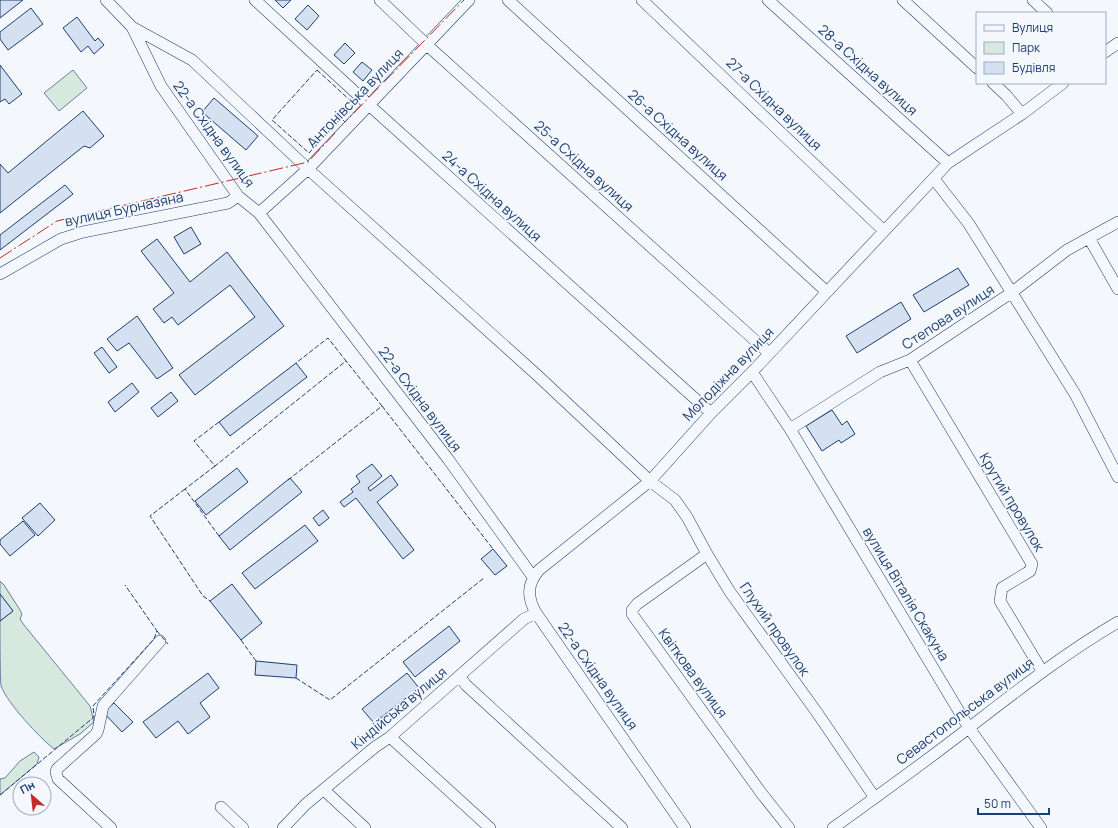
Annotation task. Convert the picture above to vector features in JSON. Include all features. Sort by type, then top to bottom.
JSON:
[{"type":"street","name":"22-а Східна вулиця","points":[[106,0],[132,27],[161,86],[238,196],[259,214],[448,459],[533,577],[530,584],[529,594],[536,613],[685,828]]},
{"type":"street","name":"24-а Східна вулиця","points":[[254,0],[711,413]]},
{"type":"street","name":"25-а Східна вулиця","points":[[380,0],[426,45],[769,353]]},
{"type":"street","name":"Антонівська вулиця","points":[[259,214],[308,169],[469,0]]},
{"type":"street","name":"26-а Східна вулиця","points":[[508,0],[827,292]]},
{"type":"street","name":"27-а Східна вулиця","points":[[642,0],[884,231]]},
{"type":"street","name":"28-а Східна вулиця","points":[[768,0],[948,163]]},
{"type":"street","points":[[903,0],[976,67]]},
{"type":"street","points":[[1033,0],[1046,12]]},
{"type":"street","name":"Глухий провулок","points":[[132,27],[192,60],[308,169],[531,370],[650,481],[675,500],[730,592],[818,714],[875,798]]},
{"type":"street","points":[[994,84],[1022,114]]},
{"type":"street","name":"Молодіжна вулиця","points":[[533,577],[539,570],[650,481],[711,413],[752,372],[948,163],[1022,114],[1062,84]]},
{"type":"street","points":[[934,179],[969,224],[1075,394],[1118,477]]},
{"type":"street","name":"вулиця Бурназяна","points":[[0,274],[41,249],[61,239],[76,234],[228,202],[238,196]]},
{"type":"street","name":"Степова вулиця","points":[[790,429],[880,372],[910,360],[1011,293],[1067,250],[1118,222]]},
{"type":"street","points":[[1089,238],[1118,288]]},
{"type":"street","name":"Крутий провулок","points":[[910,360],[1032,564],[1030,571],[1002,588],[1000,601],[1042,671]]},
{"type":"street","name":"вулиця Віталія Скакуна","points":[[752,372],[790,429],[969,728],[1040,828]]},
{"type":"street","name":"Квіткова вулиця","points":[[707,554],[637,604],[632,610],[632,614],[762,794],[789,828]]},
{"type":"street","name":"Кіндійська вулиця","points":[[283,828],[300,810],[375,747],[390,737],[460,677],[524,619],[536,613]]},
{"type":"street","name":"Севастопольська вулиця","points":[[833,828],[969,728],[1042,671],[1080,644],[1118,622]]},
{"type":"street","points":[[111,828],[58,779],[56,772],[57,769],[96,734],[101,711],[107,700],[160,641]]},
{"type":"street","points":[[460,677],[471,690],[622,828]]},
{"type":"street","points":[[390,737],[490,828]]},
{"type":"street","points":[[324,790],[365,828]]},
{"type":"street","points":[[221,807],[243,828]]},
{"type":"green space","points":[[73,70],[87,88],[59,111],[44,93]]},
{"type":"green space","points":[[0,581],[20,610],[22,614],[20,619],[24,625],[90,706],[94,722],[80,734],[54,749],[24,720],[10,702],[1,686],[0,621],[13,611],[0,594]]},
{"type":"green space","points":[[34,752],[39,757],[37,764],[23,776],[12,776],[12,785],[0,795],[0,779],[5,778],[20,761]]},
{"type":"building","points":[[0,0],[23,0],[0,18]]},
{"type":"building","points":[[275,0],[291,0],[283,8]]},
{"type":"building","points":[[308,5],[319,16],[307,30],[295,19]]},
{"type":"building","points":[[31,8],[43,24],[8,50],[0,39],[0,32]]},
{"type":"building","points":[[77,17],[95,41],[98,38],[104,45],[94,54],[88,46],[81,52],[63,28]]},
{"type":"building","points":[[345,43],[355,53],[344,64],[334,55]]},
{"type":"building","points":[[362,62],[372,70],[363,81],[353,72]]},
{"type":"building","points":[[0,65],[22,94],[9,104],[5,99],[0,102]]},
{"type":"building","points":[[214,98],[258,136],[246,150],[202,112]]},
{"type":"building","points":[[83,111],[104,136],[90,148],[84,146],[0,213],[0,164],[8,173]]},
{"type":"building","points":[[65,185],[73,194],[0,250],[0,235]]},
{"type":"building","points":[[191,227],[201,244],[184,254],[174,237]]},
{"type":"building","points":[[157,239],[190,282],[227,252],[284,326],[195,395],[179,375],[255,317],[230,285],[178,325],[172,317],[164,323],[153,309],[174,293],[141,251]]},
{"type":"building","points":[[958,268],[969,285],[924,312],[913,295]]},
{"type":"building","points":[[901,302],[911,319],[857,353],[846,336]]},
{"type":"building","points":[[137,316],[173,368],[157,379],[129,343],[117,351],[107,339]]},
{"type":"building","points":[[102,347],[117,367],[109,373],[94,353]]},
{"type":"building","points":[[296,363],[307,377],[230,436],[219,422]]},
{"type":"building","points":[[132,383],[139,392],[115,412],[108,402]]},
{"type":"building","points":[[171,392],[178,401],[158,417],[151,408]]},
{"type":"building","points":[[832,410],[842,425],[847,421],[855,434],[841,443],[839,440],[822,451],[806,426]]},
{"type":"building","points":[[372,464],[382,476],[368,488],[370,491],[391,475],[398,485],[377,502],[414,550],[403,559],[356,498],[344,507],[340,502],[353,492],[351,489],[360,482],[356,476]]},
{"type":"building","points":[[237,468],[248,482],[206,515],[195,501]]},
{"type":"building","points":[[290,478],[302,492],[230,550],[219,536]]},
{"type":"building","points":[[40,503],[55,520],[38,536],[22,518]]},
{"type":"building","points":[[323,510],[329,518],[319,526],[313,518]]},
{"type":"building","points":[[23,521],[35,535],[10,556],[0,544],[0,540]]},
{"type":"building","points":[[305,525],[318,541],[255,589],[242,573]]},
{"type":"building","points":[[493,549],[507,566],[495,575],[481,559]]},
{"type":"building","points":[[232,584],[262,623],[241,640],[210,601]]},
{"type":"building","points":[[0,594],[13,611],[0,621]]},
{"type":"building","points":[[449,626],[460,641],[415,677],[403,662]]},
{"type":"building","points":[[256,661],[297,665],[296,678],[255,675]]},
{"type":"building","points":[[208,673],[219,688],[200,703],[210,717],[188,734],[178,721],[156,738],[143,722]]},
{"type":"building","points":[[407,673],[419,688],[374,723],[362,709]]},
{"type":"building","points":[[114,703],[133,722],[122,732],[103,712]]},
{"type":"fence","points":[[317,70],[354,104],[309,153],[272,120],[317,70]]},
{"type":"fence","points":[[219,422],[194,441],[215,466],[346,361],[328,338],[296,363]]},
{"type":"fence","points":[[288,480],[382,406],[346,361]]},
{"type":"fence","points":[[382,406],[493,549]]},
{"type":"fence","points":[[215,466],[185,489],[219,536],[221,534]]},
{"type":"fence","points":[[185,489],[150,516],[203,596],[210,601]]},
{"type":"fence","points":[[296,678],[330,700],[484,578]]},
{"type":"fence","points":[[0,795],[94,717],[93,706],[154,639],[157,631],[125,585]]},
{"type":"fence","points":[[157,631],[168,644]]},
{"type":"fence","points":[[241,640],[256,661]]},
{"type":"power","points":[[338,115],[345,122],[464,0]]},
{"type":"power","points":[[0,258],[57,221],[308,162],[335,133],[328,126]]}]
